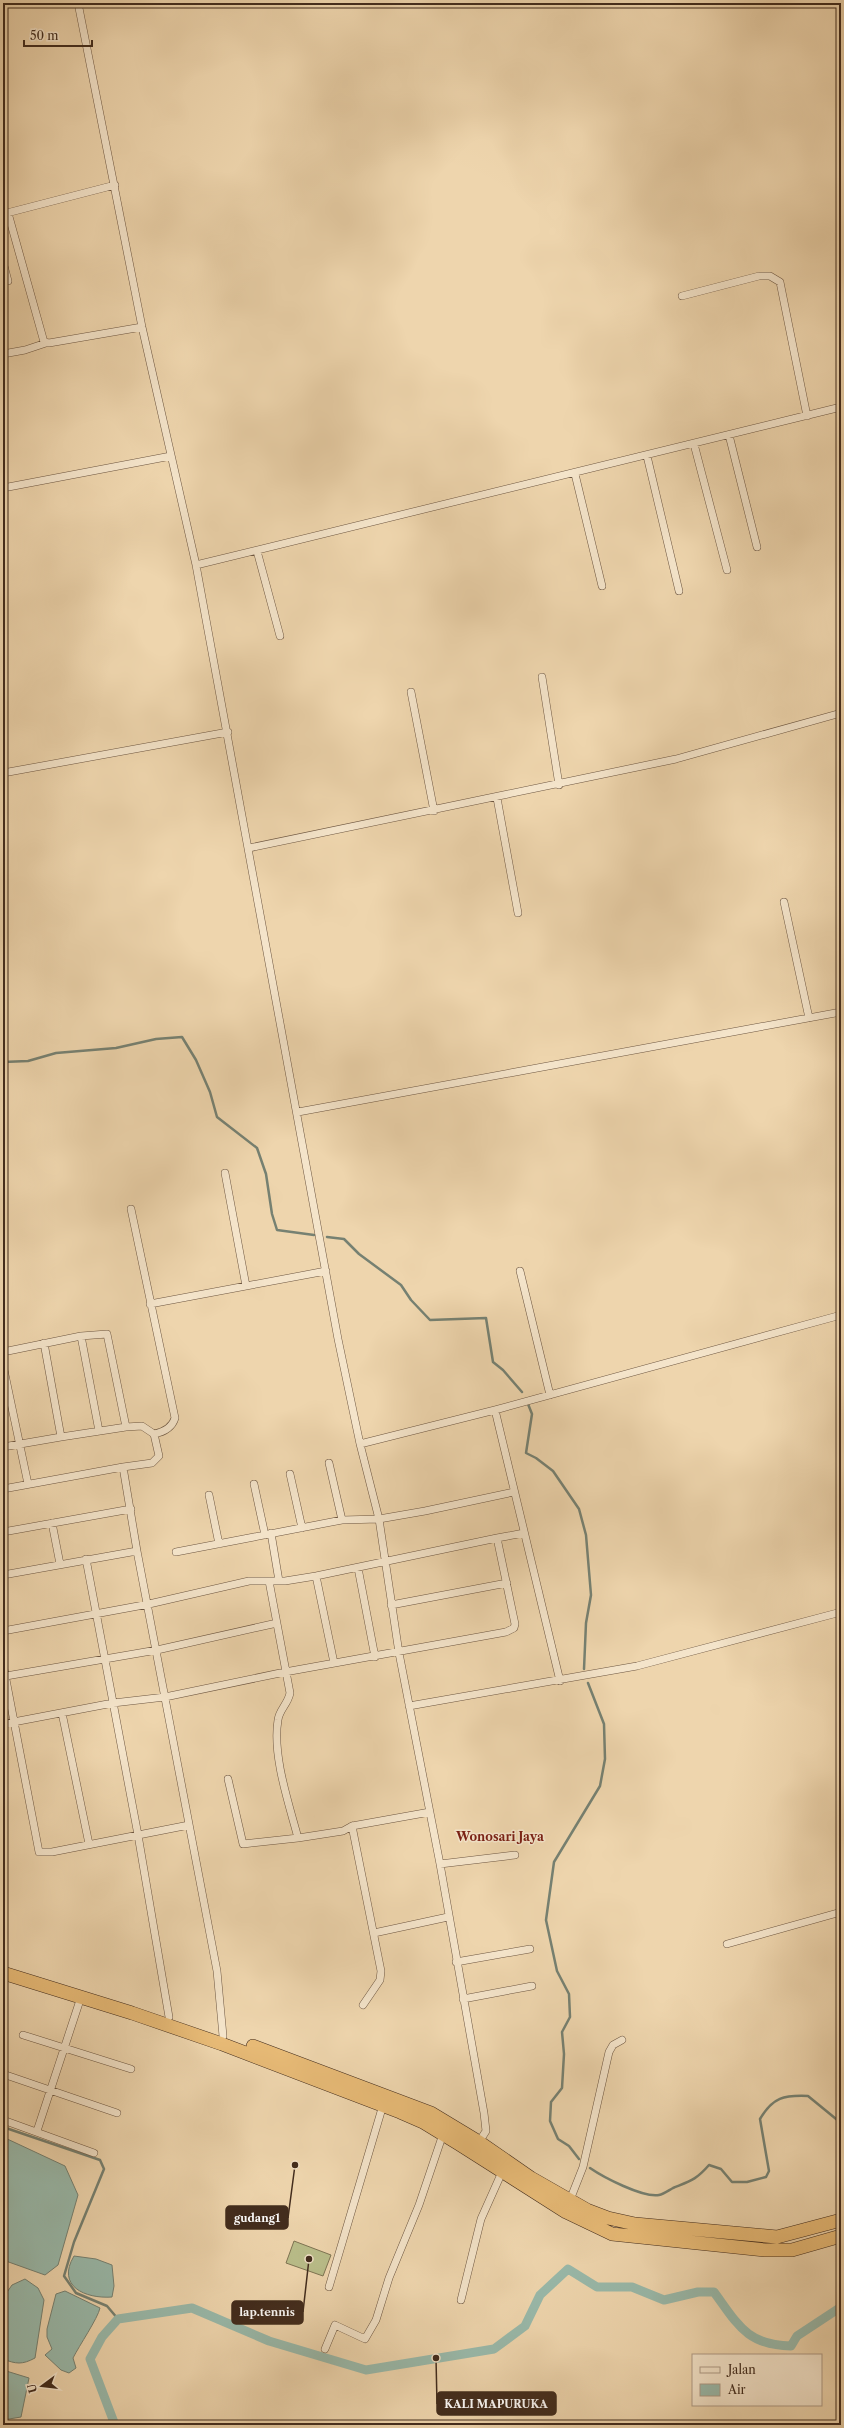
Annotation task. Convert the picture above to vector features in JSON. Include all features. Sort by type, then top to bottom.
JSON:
[{"type":"highway","points":[[3,1963],[169,2016],[408,2103],[431,2113],[480,2142],[531,2178],[570,2200],[608,2218],[635,2224],[762,2237],[792,2235],[841,2220]]},
{"type":"highway","points":[[3,1972],[222,2044],[423,2122],[566,2212],[612,2234],[765,2250],[792,2250],[841,2236]]},
{"type":"street","points":[[78,3],[142,327],[196,565],[298,1112],[326,1271],[360,1444],[378,1518],[399,1653],[440,1864],[448,1917],[485,2122],[486,2131],[480,2142]]},
{"type":"street","points":[[46,343],[42,340],[6,213],[115,186]]},
{"type":"street","points":[[3,262],[8,281]]},
{"type":"street","points":[[682,296],[759,276],[770,276],[780,282],[807,416]]},
{"type":"street","points":[[3,354],[25,350],[46,343],[142,327]]},
{"type":"street","points":[[196,565],[575,474],[841,408]]},
{"type":"street","points":[[729,435],[757,547]]},
{"type":"street","points":[[694,444],[727,570]]},
{"type":"street","points":[[3,488],[171,456]]},
{"type":"street","points":[[647,456],[679,592]]},
{"type":"street","points":[[575,474],[602,586]]},
{"type":"street","points":[[257,551],[280,636]]},
{"type":"street","points":[[542,678],[559,785]]},
{"type":"street","points":[[412,692],[434,811]]},
{"type":"street","points":[[248,848],[497,798],[676,759],[841,713]]},
{"type":"street","points":[[3,773],[228,732]]},
{"type":"street","points":[[497,798],[518,913]]},
{"type":"street","points":[[784,902],[809,1018]]},
{"type":"street","points":[[298,1112],[841,1012]]},
{"type":"street","points":[[225,1173],[246,1286]]},
{"type":"street","points":[[131,1209],[175,1418],[173,1424],[168,1429],[154,1434]]},
{"type":"street","points":[[150,1304],[326,1271]]},
{"type":"street","points":[[520,1271],[550,1395]]},
{"type":"street","points":[[360,1444],[495,1410],[841,1314]]},
{"type":"street","points":[[3,1352],[81,1336],[104,1333],[108,1336],[126,1427]]},
{"type":"street","points":[[81,1336],[99,1431]]},
{"type":"street","points":[[44,1343],[61,1437]]},
{"type":"street","points":[[3,1365],[7,1399],[21,1444],[28,1484]]},
{"type":"street","points":[[495,1410],[560,1681]]},
{"type":"street","points":[[3,1447],[99,1431],[142,1426],[154,1434],[159,1456],[157,1460],[152,1463],[3,1489]]},
{"type":"street","points":[[329,1463],[342,1520]]},
{"type":"street","points":[[123,1467],[137,1551],[149,1604],[165,1697],[217,1971],[223,2036]]},
{"type":"street","points":[[290,1474],[302,1528]]},
{"type":"street","points":[[254,1484],[279,1581]]},
{"type":"street","points":[[176,1552],[342,1520],[378,1518],[444,1508],[514,1492]]},
{"type":"street","points":[[209,1495],[219,1544]]},
{"type":"street","points":[[3,1532],[131,1509]]},
{"type":"street","points":[[52,1523],[60,1564]]},
{"type":"street","points":[[3,1631],[149,1604],[249,1581],[279,1581],[316,1576],[385,1563],[524,1533]]},
{"type":"street","points":[[3,1724],[113,1703],[165,1697],[285,1672],[399,1653],[511,1630],[515,1624],[497,1538]]},
{"type":"street","points":[[3,1575],[137,1551]]},
{"type":"street","points":[[86,1559],[138,1835],[169,2016]]},
{"type":"street","points":[[358,1568],[375,1657]]},
{"type":"street","points":[[316,1576],[334,1663]]},
{"type":"street","points":[[269,1580],[285,1672],[290,1692],[288,1702],[278,1718],[278,1746],[298,1838]]},
{"type":"street","points":[[391,1605],[507,1583]]},
{"type":"street","points":[[409,1706],[560,1681],[637,1666],[841,1612]]},
{"type":"street","points":[[6,1676],[157,1650],[277,1623]]},
{"type":"street","points":[[3,1664],[39,1852],[46,1853],[189,1825]]},
{"type":"street","points":[[62,1713],[89,1844]]},
{"type":"street","points":[[228,1779],[239,1835],[243,1844],[343,1831],[352,1826],[430,1812]]},
{"type":"street","points":[[352,1826],[381,1971],[380,1980],[363,2005]]},
{"type":"street","points":[[440,1864],[515,1855]]},
{"type":"street","points":[[727,1944],[841,1912]]},
{"type":"street","points":[[374,1933],[448,1917]]},
{"type":"street","points":[[456,1962],[530,1949]]},
{"type":"street","points":[[463,1999],[532,1986]]},
{"type":"street","points":[[37,2131],[81,1997]]},
{"type":"street","points":[[23,2035],[131,2069]]},
{"type":"street","points":[[570,2200],[583,2167],[609,2052],[613,2045],[622,2040]]},
{"type":"street","points":[[3,2074],[116,2113]]},
{"type":"street","points":[[329,2287],[383,2106]]},
{"type":"street","points":[[3,2120],[37,2131],[94,2153]]},
{"type":"street","points":[[325,2349],[335,2325],[365,2338],[376,2320],[389,2278],[418,2205],[443,2134]]},
{"type":"street","points":[[461,2300],[481,2219],[502,2172]]},
{"type":"green space","points":[[294,2241],[331,2255],[323,2276],[286,2263]]},
{"type":"water","points":[[3,2137],[65,2166],[78,2195],[58,2265],[45,2275],[3,2260]]},
{"type":"water","points":[[74,2256],[96,2259],[112,2265],[114,2286],[112,2297],[92,2296],[83,2293],[71,2283],[69,2266]]},
{"type":"water","points":[[25,2279],[38,2288],[44,2300],[35,2358],[23,2363],[15,2363],[3,2359],[3,2298],[12,2285]]},
{"type":"water","points":[[65,2291],[100,2308],[99,2313],[73,2358],[76,2368],[69,2373],[61,2370],[45,2355],[52,2349],[47,2337],[47,2329],[56,2294]]},
{"type":"water","points":[[3,2370],[29,2378],[21,2417],[3,2420]]},
{"type":"waterway","points":[[3,1062],[28,1061],[56,1053],[116,1048],[156,1039],[182,1037],[196,1060],[210,1092],[217,1117],[257,1148],[266,1174],[272,1214],[277,1230],[314,1235]]},
{"type":"waterway","points":[[327,1237],[344,1239],[359,1254],[401,1285],[411,1300],[430,1320],[486,1318],[493,1362],[503,1370],[522,1392]]},
{"type":"waterway","points":[[528,1404],[532,1414],[526,1453],[536,1458],[553,1471],[579,1509],[586,1535],[591,1595],[586,1623],[584,1669]]},
{"type":"waterway","points":[[579,2159],[569,2146],[558,2139],[550,2121],[551,2102],[562,2088],[564,2054],[562,2032],[570,2017],[569,1994],[557,1971],[546,1920],[554,1862],[600,1786],[605,1759],[604,1724],[588,1683]]},
{"type":"waterway","points":[[590,2168],[623,2186],[652,2195],[665,2193],[692,2180],[709,2165],[721,2169],[732,2182],[747,2182],[766,2177],[769,2171],[760,2119],[775,2102],[786,2097],[808,2096],[841,2123]]},
{"type":"waterway","points":[[3,2127],[100,2160],[104,2169],[74,2242],[64,2276],[76,2293],[107,2306],[118,2319]]},
{"type":"waterway","points":[[115,2425],[90,2359],[102,2337],[118,2319],[192,2308],[269,2341],[366,2370],[494,2349],[525,2326],[540,2295],[568,2269],[597,2287],[632,2287],[664,2300],[698,2292],[714,2292],[737,2323],[745,2331],[764,2342],[776,2345],[791,2346],[797,2336],[841,2307]]},
{"type":"place","name":"gudang1","points":[[295,2165]]},
{"type":"place","name":"lap.tennis","points":[[309,2259]]},
{"type":"place","name":"KALI MAPURUKA","points":[[436,2358]]},
{"type":"district","name":"Wonosari Jaya","points":[[500,1837]]}]
